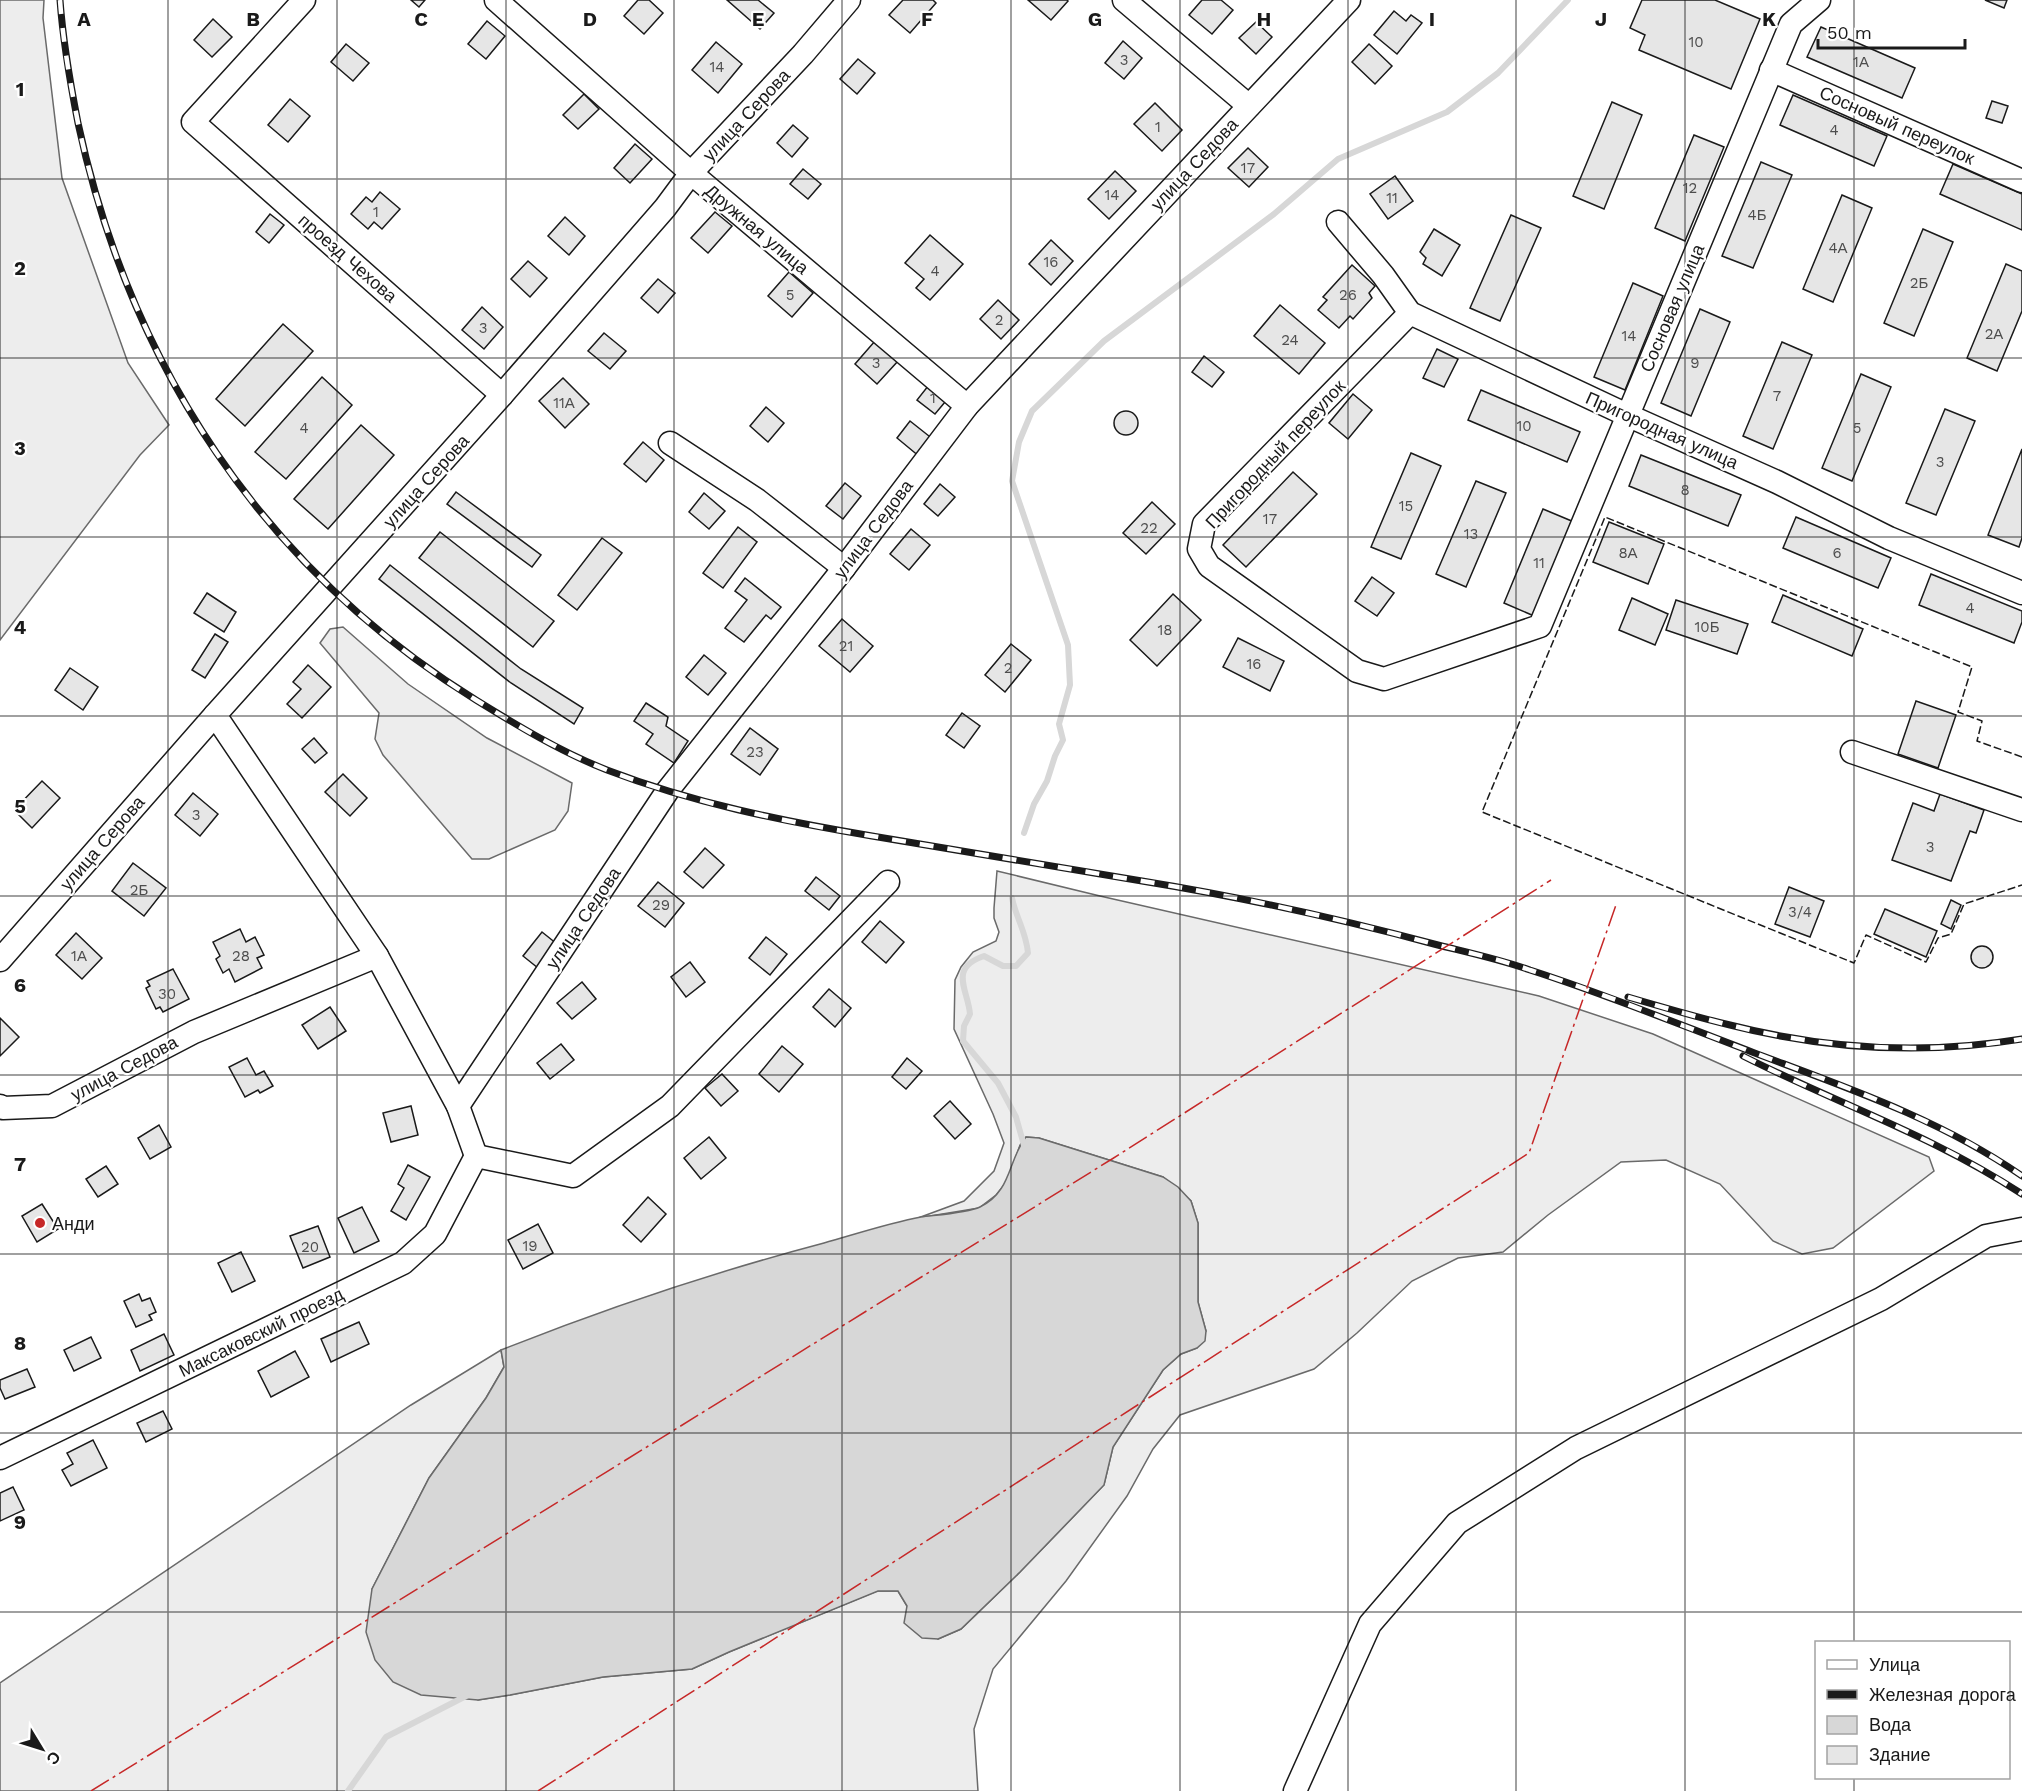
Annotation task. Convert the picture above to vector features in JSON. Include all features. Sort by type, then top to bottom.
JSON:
[{"type":"street","name":"проезд Чехова","points":[[304,0],[193,122],[502,395]]},
{"type":"street","name":"Дружная улица","points":[[496,0],[691,173],[967,406]]},
{"type":"street","name":"улица Серова","points":[[0,960],[215,715],[502,395],[664,208],[691,173],[803,54],[849,0]]},
{"type":"street","points":[[1124,0],[1249,106]]},
{"type":"street","name":"улица Седова","points":[[458,1106],[668,790],[844,568],[967,406],[1349,0]]},
{"type":"street","name":"Сосновая улица","points":[[1540,626],[1791,24],[1819,0]]},
{"type":"street","name":"Сосновый переулок","points":[[1771,70],[2022,181]]},
{"type":"street","name":"Пригородная улица","points":[[1338,222],[1383,275],[1410,313],[1627,415],[1777,482],[1889,538],[2022,593]]},
{"type":"street","name":"Пригородный переулок","points":[[1410,313],[1204,524],[1199,549],[1209,566],[1357,671],[1384,679],[1540,626]]},
{"type":"street","points":[[670,443],[757,500],[844,568]]},
{"type":"street","points":[[215,715],[377,956],[458,1106],[476,1156],[573,1176],[670,1106],[888,882]]},
{"type":"street","points":[[1852,752],[2022,810]]},
{"type":"street","name":"улица Седова","points":[[0,1106],[3,1108],[52,1106],[194,1032],[377,956]]},
{"type":"street","name":"Максаковский проезд","points":[[0,1458],[403,1263],[435,1234],[476,1156]]},
{"type":"street","points":[[1295,1791],[1370,1624],[1457,1523],[1576,1448],[1881,1299],[1986,1236],[2022,1229]]},
{"type":"shaded area","points":[[0,0],[44,0],[43,18],[62,178],[128,363],[169,425],[140,455],[0,640]]},
{"type":"shaded area","points":[[343,627],[408,684],[487,738],[572,783],[568,811],[555,830],[489,859],[472,859],[383,755],[375,739],[379,713],[320,643],[330,629]]},
{"type":"shaded area","points":[[997,871],[1539,996],[1653,1034],[1929,1157],[1934,1171],[1833,1248],[1802,1254],[1773,1241],[1720,1184],[1666,1160],[1621,1162],[1548,1215],[1503,1252],[1458,1258],[1412,1281],[1357,1333],[1314,1369],[1180,1415],[1153,1449],[1127,1496],[1066,1581],[993,1669],[974,1729],[978,1791],[0,1791],[0,1683],[411,1405],[501,1350],[504,1367],[486,1398],[429,1478],[372,1589],[478,1700],[603,1677],[692,1669],[877,1591],[898,1591],[907,1606],[938,1639],[961,1629],[1104,1485],[1113,1447],[1163,1370],[1181,1354],[1197,1348],[1206,1331],[1198,1302],[1198,1223],[1191,1201],[1163,1177],[1039,1138],[1026,1137],[1020,1145],[1008,1180],[996,1195],[979,1208],[918,1218],[964,1201],[994,1171],[1004,1143],[954,1029],[955,980],[961,967],[973,952],[996,941],[999,932],[994,918]]},
{"type":"water","points":[[1026,1137],[1039,1138],[1163,1177],[1178,1187],[1191,1201],[1198,1223],[1198,1302],[1206,1331],[1205,1341],[1197,1348],[1181,1354],[1163,1370],[1113,1447],[1104,1485],[961,1629],[938,1639],[922,1638],[904,1623],[907,1606],[898,1591],[878,1591],[692,1669],[603,1677],[478,1700],[421,1695],[393,1682],[375,1660],[366,1632],[372,1589],[429,1478],[486,1398],[504,1367],[501,1350],[621,1305],[742,1266],[897,1222],[980,1207],[990,1201],[1004,1184]]},
{"type":"building","points":[[411,0],[425,0],[419,7]]},
{"type":"building","points":[[638,0],[649,0],[663,13],[644,34],[624,16]]},
{"type":"building","points":[[727,0],[758,0],[774,13],[760,29]]},
{"type":"building","points":[[903,0],[933,0],[936,3],[910,33],[889,15]]},
{"type":"building","points":[[1028,0],[1067,0],[1068,1],[1051,20]]},
{"type":"building","points":[[1202,0],[1221,0],[1233,10],[1212,34],[1189,15]]},
{"type":"building","points":[[1642,0],[1715,0],[1760,19],[1731,89],[1639,50],[1645,35],[1630,28]]},
{"type":"building","points":[[1985,0],[2007,0],[2004,8]]},
{"type":"building","points":[[1394,11],[1406,21],[1411,15],[1422,23],[1397,54],[1374,35]]},
{"type":"building","points":[[213,19],[232,37],[212,57],[194,40]]},
{"type":"building","points":[[487,21],[505,36],[486,59],[468,44]]},
{"type":"building","points":[[1256,22],[1272,37],[1256,54],[1239,38]]},
{"type":"building","points":[[1821,27],[1915,68],[1902,98],[1807,57]]},
{"type":"building","points":[[1123,41],[1142,58],[1124,79],[1105,63]]},
{"type":"building","points":[[716,42],[742,64],[718,93],[692,70]]},
{"type":"building","points":[[346,44],[369,63],[353,81],[331,62]]},
{"type":"building","points":[[1369,44],[1392,66],[1375,84],[1352,62]]},
{"type":"building","points":[[858,59],[875,73],[857,94],[840,79]]},
{"type":"building","points":[[584,94],[599,109],[578,129],[563,115]]},
{"type":"building","points":[[1793,95],[1887,136],[1874,166],[1780,125]]},
{"type":"building","points":[[290,99],[310,116],[288,142],[268,125]]},
{"type":"building","points":[[1992,101],[2008,106],[2002,123],[1986,118]]},
{"type":"building","points":[[1612,102],[1642,115],[1604,209],[1573,196]]},
{"type":"building","points":[[1155,103],[1182,130],[1162,151],[1134,124]]},
{"type":"building","points":[[793,125],[808,138],[792,157],[777,143]]},
{"type":"building","points":[[1694,135],[1724,147],[1685,241],[1655,228]]},
{"type":"building","points":[[635,144],[652,159],[630,183],[614,168]]},
{"type":"building","points":[[1248,148],[1268,167],[1249,187],[1228,168]]},
{"type":"building","points":[[1761,162],[1792,175],[1753,268],[1722,256]]},
{"type":"building","points":[[1953,164],[2022,194],[2022,230],[1940,194]]},
{"type":"building","points":[[803,169],[821,184],[808,199],[790,184]]},
{"type":"building","points":[[1115,171],[1136,191],[1109,219],[1088,199]]},
{"type":"building","points":[[1395,176],[1413,201],[1388,219],[1370,194]]},
{"type":"building","points":[[380,192],[400,209],[382,229],[374,222],[368,229],[351,214],[366,197],[372,202]]},
{"type":"building","points":[[1842,195],[1872,208],[1833,302],[1803,289]]},
{"type":"building","points":[[715,212],[732,226],[708,253],[691,238]]},
{"type":"building","points":[[270,214],[284,225],[269,243],[256,232]]},
{"type":"building","points":[[1511,215],[1541,228],[1500,321],[1470,308]]},
{"type":"building","points":[[565,217],[585,236],[569,255],[548,236]]},
{"type":"building","points":[[1434,229],[1460,245],[1442,276],[1423,264],[1426,258],[1420,252]]},
{"type":"building","points":[[1923,229],[1953,242],[1914,336],[1884,323]]},
{"type":"building","points":[[930,235],[963,264],[930,300],[916,288],[924,279],[905,263]]},
{"type":"building","points":[[1051,240],[1073,261],[1051,285],[1029,264]]},
{"type":"building","points":[[528,261],[547,278],[530,297],[511,279]]},
{"type":"building","points":[[2006,264],[2022,271],[2022,311],[1997,371],[1967,358]]},
{"type":"building","points":[[1352,265],[1375,286],[1369,293],[1372,298],[1353,319],[1350,316],[1339,328],[1318,310],[1327,300],[1323,297]]},
{"type":"building","points":[[789,272],[813,293],[792,317],[768,296]]},
{"type":"building","points":[[658,279],[675,293],[658,313],[641,298]]},
{"type":"building","points":[[1633,283],[1663,296],[1625,390],[1594,377]]},
{"type":"building","points":[[998,300],[1019,320],[1001,339],[980,319]]},
{"type":"building","points":[[1280,305],[1325,343],[1299,374],[1254,336]]},
{"type":"building","points":[[482,307],[503,327],[484,349],[462,330]]},
{"type":"building","points":[[1700,309],[1730,322],[1691,416],[1661,403]]},
{"type":"building","points":[[283,324],[313,351],[245,426],[216,399]]},
{"type":"building","points":[[604,333],[626,351],[610,369],[588,351]]},
{"type":"building","points":[[875,341],[898,361],[877,384],[855,364]]},
{"type":"building","points":[[1782,342],[1812,355],[1773,449],[1743,436]]},
{"type":"building","points":[[1437,349],[1458,359],[1444,387],[1423,378]]},
{"type":"building","points":[[1204,356],[1224,372],[1212,387],[1192,372]]},
{"type":"building","points":[[1861,374],[1891,387],[1852,481],[1822,468]]},
{"type":"building","points":[[322,377],[352,405],[286,479],[255,452]]},
{"type":"building","points":[[563,378],[589,404],[565,428],[539,401]]},
{"type":"building","points":[[932,381],[950,396],[935,414],[917,400]]},
{"type":"building","points":[[1481,390],[1580,432],[1567,462],[1468,420]]},
{"type":"building","points":[[1353,394],[1372,410],[1348,439],[1329,423]]},
{"type":"building","points":[[766,407],[784,423],[768,442],[750,426]]},
{"type":"building","points":[[1945,409],[1975,421],[1936,515],[1906,503]]},
{"type":"building","points":[[1126,411],[1134,415],[1138,423],[1134,431],[1126,435],[1118,431],[1114,423],[1118,415]]},
{"type":"building","points":[[910,421],[934,440],[920,457],[897,438]]},
{"type":"building","points":[[361,425],[394,455],[328,529],[294,499]]},
{"type":"building","points":[[643,442],[664,460],[646,482],[624,464]]},
{"type":"building","points":[[2022,449],[2022,538],[2019,547],[1988,535]]},
{"type":"building","points":[[1411,453],[1441,466],[1401,559],[1371,547]]},
{"type":"building","points":[[1641,455],[1741,495],[1728,526],[1629,486]]},
{"type":"building","points":[[1293,472],[1317,494],[1246,567],[1223,545]]},
{"type":"building","points":[[1476,481],[1506,493],[1466,587],[1436,574]]},
{"type":"building","points":[[845,483],[861,496],[843,519],[826,506]]},
{"type":"building","points":[[940,484],[955,497],[938,516],[924,504]]},
{"type":"building","points":[[456,492],[541,555],[532,567],[447,504]]},
{"type":"building","points":[[704,493],[725,511],[709,529],[689,512]]},
{"type":"building","points":[[1152,502],[1175,524],[1146,554],[1123,533]]},
{"type":"building","points":[[1543,509],[1574,522],[1534,616],[1504,603]]},
{"type":"building","points":[[1796,517],[1891,558],[1878,588],[1783,548]]},
{"type":"building","points":[[1609,522],[1664,544],[1648,584],[1593,562]]},
{"type":"building","points":[[738,527],[757,542],[723,588],[703,573]]},
{"type":"building","points":[[911,529],[930,545],[909,570],[890,554]]},
{"type":"building","points":[[440,532],[554,621],[533,647],[419,558]]},
{"type":"building","points":[[602,538],[622,553],[577,610],[558,595]]},
{"type":"building","points":[[390,565],[521,669],[583,708],[574,724],[511,683],[379,579]]},
{"type":"building","points":[[1931,574],[2022,611],[2022,622],[2014,643],[1919,605]]},
{"type":"building","points":[[1372,577],[1394,593],[1377,616],[1355,601]]},
{"type":"building","points":[[745,578],[781,607],[771,619],[766,615],[744,642],[725,628],[747,600],[735,591]]},
{"type":"building","points":[[207,593],[236,612],[224,632],[194,613]]},
{"type":"building","points":[[1173,594],[1201,620],[1157,666],[1130,640]]},
{"type":"building","points":[[1783,595],[1863,629],[1852,656],[1772,622]]},
{"type":"building","points":[[1632,598],[1668,614],[1655,645],[1619,630]]},
{"type":"building","points":[[1676,600],[1748,624],[1737,654],[1666,630]]},
{"type":"building","points":[[842,619],[873,646],[850,672],[819,646]]},
{"type":"building","points":[[215,634],[228,642],[205,678],[192,670]]},
{"type":"building","points":[[1238,638],[1284,661],[1270,691],[1223,667]]},
{"type":"building","points":[[1011,644],[1031,660],[1005,692],[985,675]]},
{"type":"building","points":[[704,655],[726,673],[708,695],[686,677]]},
{"type":"building","points":[[308,665],[331,687],[302,718],[287,704],[301,689],[293,682]]},
{"type":"building","points":[[70,668],[98,687],[83,710],[55,690]]},
{"type":"building","points":[[1916,701],[1956,715],[1938,768],[1898,754]]},
{"type":"building","points":[[646,703],[668,717],[666,726],[688,741],[674,763],[646,744],[653,734],[634,721]]},
{"type":"building","points":[[962,713],[980,726],[964,748],[946,735]]},
{"type":"building","points":[[750,728],[778,749],[760,775],[731,754]]},
{"type":"building","points":[[314,738],[327,753],[315,763],[302,749]]},
{"type":"building","points":[[343,774],[367,798],[350,816],[325,792]]},
{"type":"building","points":[[42,781],[60,798],[32,828],[14,810]]},
{"type":"building","points":[[193,793],[218,814],[200,836],[175,815]]},
{"type":"building","points":[[1940,794],[1984,810],[1976,833],[1970,831],[1951,881],[1892,860],[1913,803],[1934,811]]},
{"type":"building","points":[[705,848],[724,865],[703,888],[684,872]]},
{"type":"building","points":[[133,863],[166,888],[144,916],[112,891]]},
{"type":"building","points":[[816,877],[840,896],[829,910],[805,891]]},
{"type":"building","points":[[658,882],[684,903],[665,927],[638,906]]},
{"type":"building","points":[[1789,887],[1824,901],[1810,937],[1775,924]]},
{"type":"building","points":[[1951,900],[1961,905],[1951,929],[1941,924]]},
{"type":"building","points":[[1885,909],[1937,931],[1926,957],[1874,934]]},
{"type":"building","points":[[880,921],[904,942],[886,963],[862,942]]},
{"type":"building","points":[[240,929],[246,942],[255,937],[264,955],[257,958],[262,968],[235,982],[229,969],[223,973],[216,959],[220,956],[213,942]]},
{"type":"building","points":[[542,932],[557,944],[538,968],[523,956]]},
{"type":"building","points":[[76,933],[102,958],[82,979],[56,955]]},
{"type":"building","points":[[766,937],[787,954],[770,975],[749,958]]},
{"type":"building","points":[[1978,946],[1986,946],[1993,953],[1993,961],[1986,968],[1978,968],[1971,961],[1971,953]]},
{"type":"building","points":[[690,962],[705,982],[686,997],[671,977]]},
{"type":"building","points":[[173,969],[189,999],[163,1012],[160,1007],[156,1009],[146,988],[150,986],[147,981]]},
{"type":"building","points":[[582,982],[596,999],[572,1019],[557,1003]]},
{"type":"building","points":[[829,989],[851,1008],[835,1027],[813,1007]]},
{"type":"building","points":[[330,1007],[346,1031],[318,1049],[302,1025]]},
{"type":"building","points":[[0,1018],[19,1037],[0,1056]]},
{"type":"building","points":[[561,1044],[574,1060],[550,1079],[537,1063]]},
{"type":"building","points":[[782,1046],[803,1064],[779,1092],[759,1074]]},
{"type":"building","points":[[247,1058],[256,1075],[264,1071],[273,1086],[245,1097],[229,1067]]},
{"type":"building","points":[[907,1058],[922,1071],[906,1089],[892,1077]]},
{"type":"building","points":[[722,1074],[738,1091],[721,1106],[705,1088]]},
{"type":"building","points":[[950,1101],[971,1124],[955,1139],[934,1116]]},
{"type":"building","points":[[411,1106],[418,1135],[391,1142],[383,1113]]},
{"type":"building","points":[[159,1125],[171,1147],[150,1159],[138,1138]]},
{"type":"building","points":[[709,1137],[726,1158],[701,1179],[684,1158]]},
{"type":"building","points":[[408,1165],[430,1177],[406,1220],[391,1211],[404,1188],[398,1184]]},
{"type":"building","points":[[106,1166],[118,1184],[98,1197],[86,1179]]},
{"type":"building","points":[[648,1197],[666,1214],[641,1242],[623,1225]]},
{"type":"building","name":"Анди","points":[[42,1204],[58,1229],[37,1242],[22,1216]]},
{"type":"building","points":[[362,1207],[379,1241],[354,1253],[338,1218]]},
{"type":"building","points":[[538,1224],[553,1253],[523,1269],[508,1240]]},
{"type":"building","points":[[318,1226],[330,1257],[303,1268],[290,1236]]},
{"type":"building","points":[[241,1252],[255,1281],[232,1292],[218,1263]]},
{"type":"building","points":[[139,1294],[142,1301],[150,1298],[156,1312],[149,1315],[152,1320],[136,1327],[124,1301]]},
{"type":"building","points":[[359,1322],[369,1344],[331,1362],[321,1339]]},
{"type":"building","points":[[164,1334],[174,1355],[140,1371],[131,1350]]},
{"type":"building","points":[[91,1337],[101,1358],[74,1371],[64,1350]]},
{"type":"building","points":[[295,1351],[309,1377],[271,1397],[258,1371]]},
{"type":"building","points":[[27,1369],[35,1387],[5,1399],[0,1388],[0,1380]]},
{"type":"building","points":[[163,1411],[172,1429],[146,1442],[137,1423]]},
{"type":"building","points":[[93,1440],[107,1468],[71,1486],[62,1470],[73,1464],[67,1453]]},
{"type":"building","points":[[13,1487],[24,1510],[0,1521],[0,1493]]},
{"type":"waterway","points":[[1024,833],[1034,804],[1047,781],[1063,740],[1059,724],[1070,685],[1068,645],[1012,481],[1019,442],[1032,411],[1104,341],[1274,214],[1338,159],[1447,112],[1498,73],[1568,0]]},
{"type":"waterway","points":[[1012,898],[1028,953],[1016,966],[1003,966],[984,956],[966,967],[963,981],[970,1014],[964,1026],[963,1041],[998,1083],[1016,1117],[1025,1149]]},
{"type":"waterway","points":[[348,1791],[386,1737],[468,1695]]},
{"type":"railway","points":[[60,0],[67,62],[78,123],[101,212],[132,297],[171,378],[217,453],[270,523],[331,588],[400,647],[476,700],[556,747],[590,763],[639,782],[738,810],[838,830],[1252,901],[1361,925],[1506,962],[1614,999],[1891,1106],[1958,1138],[2022,1176]]},
{"type":"railway","points":[[1628,997],[1704,1019],[1766,1033],[1839,1044],[1875,1047],[1949,1047],[2022,1039]]},
{"type":"railway","points":[[1743,1056],[1954,1154],[2022,1194]]},
{"type":"fence","points":[[2022,757],[1977,741],[1982,721],[1958,712],[1972,667],[1605,517],[1482,812],[1854,963],[1866,935],[1926,962],[1938,938],[1951,934],[1964,904],[2022,885]]},
{"type":"power","points":[[91,1791],[1112,1159],[1551,880]]},
{"type":"power","points":[[538,1791],[1529,1153],[1616,905]]},
{"type":"place","name":"Анди","points":[[40,1223]]}]
